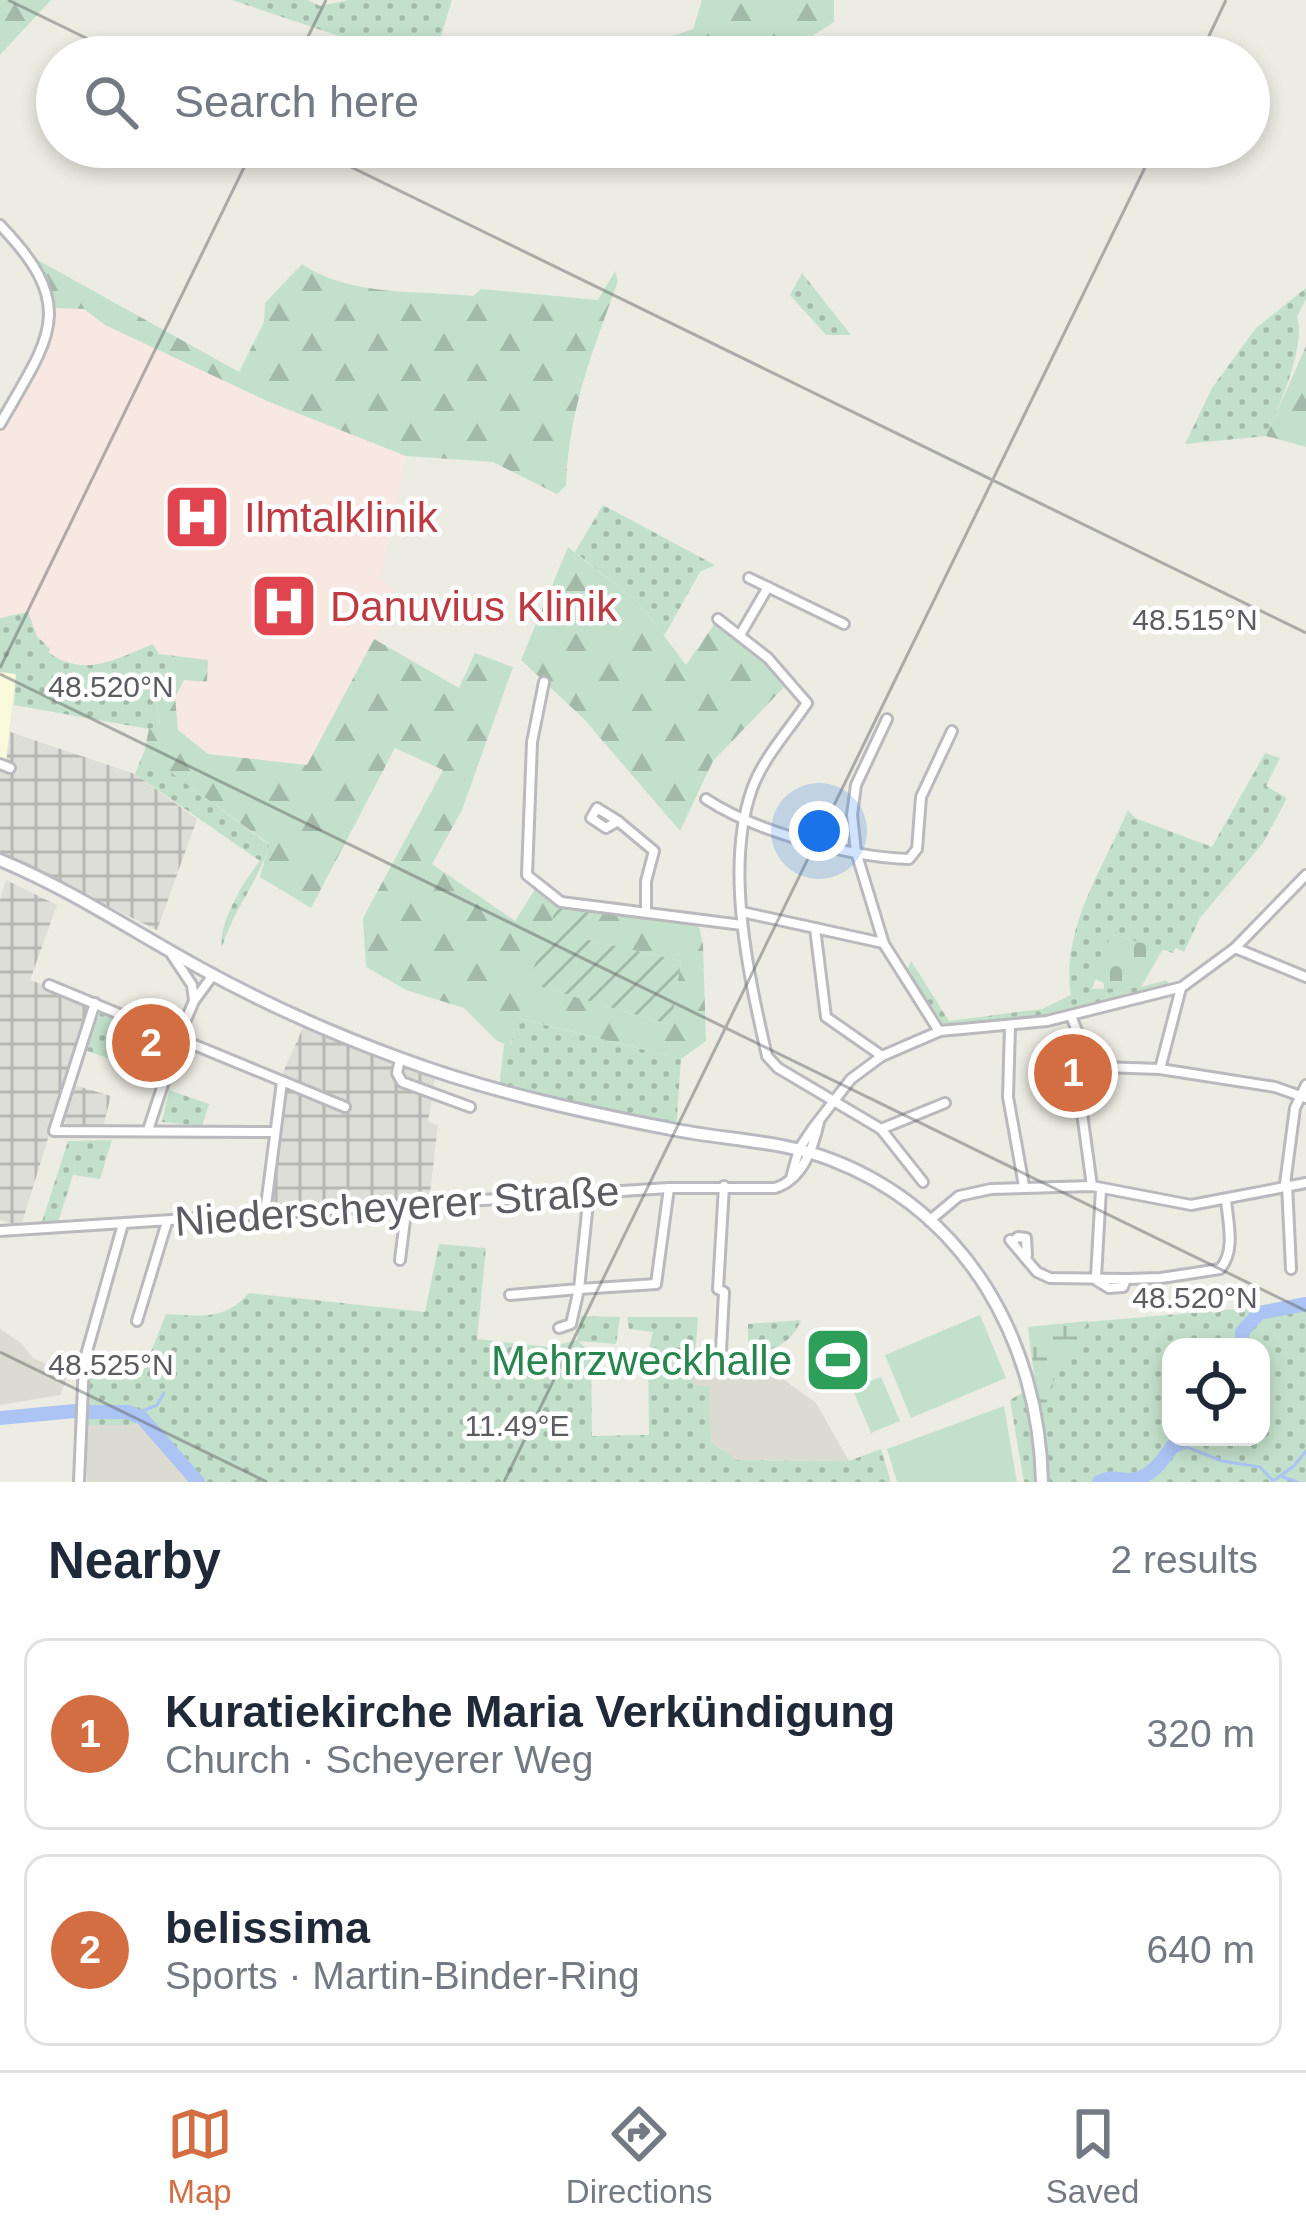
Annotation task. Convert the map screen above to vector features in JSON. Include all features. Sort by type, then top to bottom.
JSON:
[{"type":"main road","points":[[0,860],[292,1015],[400,1059],[543,1102],[804,1151],[889,1188],[972,1268],[1013,1333],[1033,1395],[1042,1482]]},
{"type":"street","points":[[0,225],[43,277],[50,312],[40,350],[0,424]]},
{"type":"street","points":[[749,578],[844,625]]},
{"type":"street","points":[[740,635],[768,587]]},
{"type":"street","points":[[718,619],[768,658],[807,703],[756,781],[745,821],[742,925],[767,1056],[778,1068],[881,1129],[923,1182]]},
{"type":"street","points":[[544,682],[532,742],[527,875],[561,902],[742,925]]},
{"type":"street","points":[[887,718],[856,785],[852,815],[856,852],[884,944],[940,1031]]},
{"type":"street","points":[[706,799],[745,821],[856,852],[911,859],[921,797],[952,731]]},
{"type":"street","points":[[618,821],[654,851],[646,881],[646,911]]},
{"type":"street","points":[[1160,1069],[1181,987],[1235,948],[1306,874]]},
{"type":"street","points":[[742,912],[884,944]]},
{"type":"street","points":[[815,928],[824,1013],[882,1056]]},
{"type":"street","points":[[1235,948],[1306,976]]},
{"type":"street","points":[[168,950],[194,988],[194,1001]]},
{"type":"street","points":[[194,988],[208,973]]},
{"type":"street","points":[[148,1130],[179,1036],[208,973]]},
{"type":"street","points":[[50,985],[345,1107]]},
{"type":"street","name":"Niederscheyerer Straße","points":[[0,1231],[669,1188],[766,1189],[791,1178],[835,1099],[851,1079],[882,1056],[940,1031],[1071,1016],[1181,987]]},
{"type":"street","points":[[95,1003],[54,1132],[275,1132]]},
{"type":"street","points":[[1071,1016],[1092,1068],[1092,1087],[1082,1113],[1096,1187],[1096,1278]]},
{"type":"street","points":[[1010,1026],[1008,1096],[1024,1186]]},
{"type":"street","points":[[400,1059],[397,1072],[402,1082],[470,1107]]},
{"type":"street","points":[[1102,1067],[1160,1069],[1275,1087],[1303,1096]]},
{"type":"street","points":[[265,1213],[281,1082]]},
{"type":"street","points":[[1292,1269],[1286,1184],[1306,1085]]},
{"type":"street","points":[[881,1129],[945,1103]]},
{"type":"street","points":[[928,1221],[965,1194],[1024,1186],[1096,1187],[1179,1205],[1306,1183]]},
{"type":"street","points":[[721,1351],[724,1292],[718,1289],[724,1186]]},
{"type":"street","points":[[510,1295],[656,1284],[669,1188]]},
{"type":"street","points":[[559,1328],[571,1324],[579,1288],[589,1193]]},
{"type":"street","points":[[1011,1241],[1037,1272],[1050,1278],[1096,1278],[1112,1288],[1123,1286],[1126,1279],[1220,1269],[1229,1254],[1226,1200]]},
{"type":"street","points":[[400,1260],[407,1204]]},
{"type":"street","points":[[137,1321],[167,1222]]},
{"type":"street","points":[[79,1482],[85,1356],[123,1223]]},
{"type":"shaded area","name":"Ilmtalklinik","points":[[55,308],[84,308],[105,325],[267,401],[406,456],[381,578],[394,589],[374,639],[308,765],[208,754],[177,730],[0,672],[0,432],[46,348]]},
{"type":"shaded area","points":[[0,672],[16,674],[5,766],[0,764]]},
{"type":"shaded area","points":[[10,732],[135,774],[197,819],[157,930],[0,854],[0,764],[6,765]]},
{"type":"shaded area","points":[[6,880],[57,905],[30,980],[90,1002],[21,1226],[0,1220],[0,899]]},
{"type":"shaded area","points":[[306,1021],[436,1071],[428,1122],[438,1125],[429,1201],[277,1211],[268,1204],[280,1132],[281,1077]]},
{"type":"shaded area","points":[[74,1085],[111,1096],[103,1126],[66,1124],[63,1118]]},
{"type":"shaded area","points":[[0,1329],[33,1358],[62,1371],[61,1376],[67,1378],[60,1395],[0,1405]]},
{"type":"shaded area","points":[[654,1341],[697,1357],[760,1362],[816,1403],[849,1461],[737,1460],[652,1423]]},
{"type":"shaded area","points":[[139,1420],[197,1482],[87,1482],[86,1425]]},
{"type":"green space","points":[[0,0],[51,0],[0,55]]},
{"type":"green space","points":[[232,0],[308,0],[320,6],[349,0],[452,0],[441,36],[339,36]]},
{"type":"green space","points":[[702,0],[834,0],[834,22],[812,36],[673,36],[693,29]]},
{"type":"green space","points":[[36,259],[239,372],[264,322],[265,303],[302,264],[362,287],[473,296],[481,289],[598,300],[615,271],[618,281],[577,406],[566,486],[557,494],[493,462],[406,456],[267,401],[105,325],[84,309],[55,308],[48,278]]},
{"type":"green space","points":[[802,273],[851,335],[826,335],[790,295]]},
{"type":"green space","points":[[1306,288],[1297,317],[1295,359],[1266,436],[1185,444],[1212,388],[1256,328]]},
{"type":"green space","points":[[1306,346],[1306,447],[1266,436]]},
{"type":"green space","points":[[603,505],[715,565],[700,572],[664,636],[639,603],[575,552]]},
{"type":"green space","points":[[568,547],[639,603],[686,665],[717,620],[788,683],[713,761],[680,831],[583,718],[521,660]]},
{"type":"green space","points":[[28,612],[49,653],[75,664],[101,664],[153,644],[159,654],[176,656],[154,689],[160,726],[149,729],[14,705],[16,674],[0,672],[0,618]]},
{"type":"green space","points":[[374,639],[459,688],[475,653],[513,667],[462,810],[432,864],[515,921],[535,889],[557,906],[529,983],[670,1025],[681,961],[583,939],[589,909],[698,923],[706,1041],[681,1059],[518,1018],[510,1046],[497,1041],[464,1008],[406,990],[366,967],[363,918],[443,770],[395,748],[311,908],[260,877],[269,844],[144,753],[149,729],[160,725],[154,689],[176,656],[208,660],[207,682],[184,680],[175,697],[178,730],[208,754],[307,765]]},
{"type":"green space","points":[[144,752],[269,845],[222,947],[228,914],[260,861],[135,774]]},
{"type":"green space","points":[[1265,753],[1280,758],[1266,786],[1287,798],[1263,843],[1200,918],[1184,952],[1176,948],[1173,953],[1112,934],[1092,989],[1141,987],[1167,980],[1169,986],[1051,1015],[942,1029],[907,970],[911,961],[949,1021],[1042,1009],[1071,995],[1069,971],[1078,924],[1128,810],[1135,818],[1212,847]]},
{"type":"green space","points":[[557,906],[589,909],[584,939],[681,961],[671,1025],[528,983]]},
{"type":"green space","points":[[1111,934],[1163,949],[1141,987],[1104,989],[1104,983],[1095,979]]},
{"type":"green space","points":[[100,1013],[132,1024],[118,1062],[85,1050]]},
{"type":"green space","points":[[517,1018],[681,1059],[676,1130],[499,1090],[504,1044],[511,1045]]},
{"type":"green space","points":[[1053,1052],[1085,1055],[1090,1073],[1085,1097],[1060,1096]]},
{"type":"green space","points":[[169,1090],[209,1104],[202,1126],[162,1122]]},
{"type":"green space","points":[[112,1140],[100,1179],[73,1175],[58,1222],[42,1222],[68,1141]]},
{"type":"green space","points":[[439,1244],[486,1248],[477,1339],[549,1347],[577,1340],[581,1316],[620,1317],[616,1344],[578,1341],[591,1352],[592,1436],[649,1435],[648,1351],[653,1332],[629,1329],[627,1317],[698,1317],[693,1385],[709,1386],[711,1442],[737,1460],[849,1461],[881,1449],[891,1482],[197,1482],[139,1421],[86,1425],[86,1373],[95,1369],[141,1377],[166,1314],[221,1312],[249,1293],[425,1312]]},
{"type":"green space","points":[[1306,1303],[1306,1482],[1047,1482],[1028,1327]]},
{"type":"green space","points":[[980,1315],[1006,1378],[911,1418],[885,1355]]},
{"type":"green space","points":[[801,1320],[780,1345],[748,1353],[748,1324]]},
{"type":"green space","points":[[1088,1321],[1047,1402],[1039,1406],[1028,1327]]},
{"type":"green space","points":[[881,1377],[900,1421],[871,1433],[852,1388]]},
{"type":"green space","points":[[1025,1391],[1036,1482],[1024,1482],[1010,1400]]},
{"type":"green space","points":[[1004,1406],[1017,1482],[897,1482],[887,1449]]},
{"type":"waterway","points":[[1242,1338],[1242,1332],[1259,1313],[1306,1304]]},
{"type":"waterway","points":[[135,1414],[157,1405],[164,1393]]},
{"type":"waterway","points":[[0,1418],[75,1411]]},
{"type":"waterway","points":[[86,1412],[128,1412],[142,1418],[198,1482]]},
{"type":"waterway","points":[[1099,1482],[1145,1476],[1172,1446]]},
{"type":"waterway","points":[[1166,1455],[1187,1447],[1222,1461],[1260,1467],[1273,1481],[1306,1451]]},
{"type":"waterway","points":[[1283,1477],[1298,1482]]},
{"type":"place","name":"Ilmtalklinik","points":[[197,517]]},
{"type":"place","name":"Danuvius Klinik","points":[[284,606]]},
{"type":"place","name":"belissima","points":[[151,1043]]},
{"type":"place","name":"Kuratiekirche Maria Verkündigung","points":[[1073,1073]]},
{"type":"place","name":"Mehrzweckhalle","points":[[838,1360]]}]
